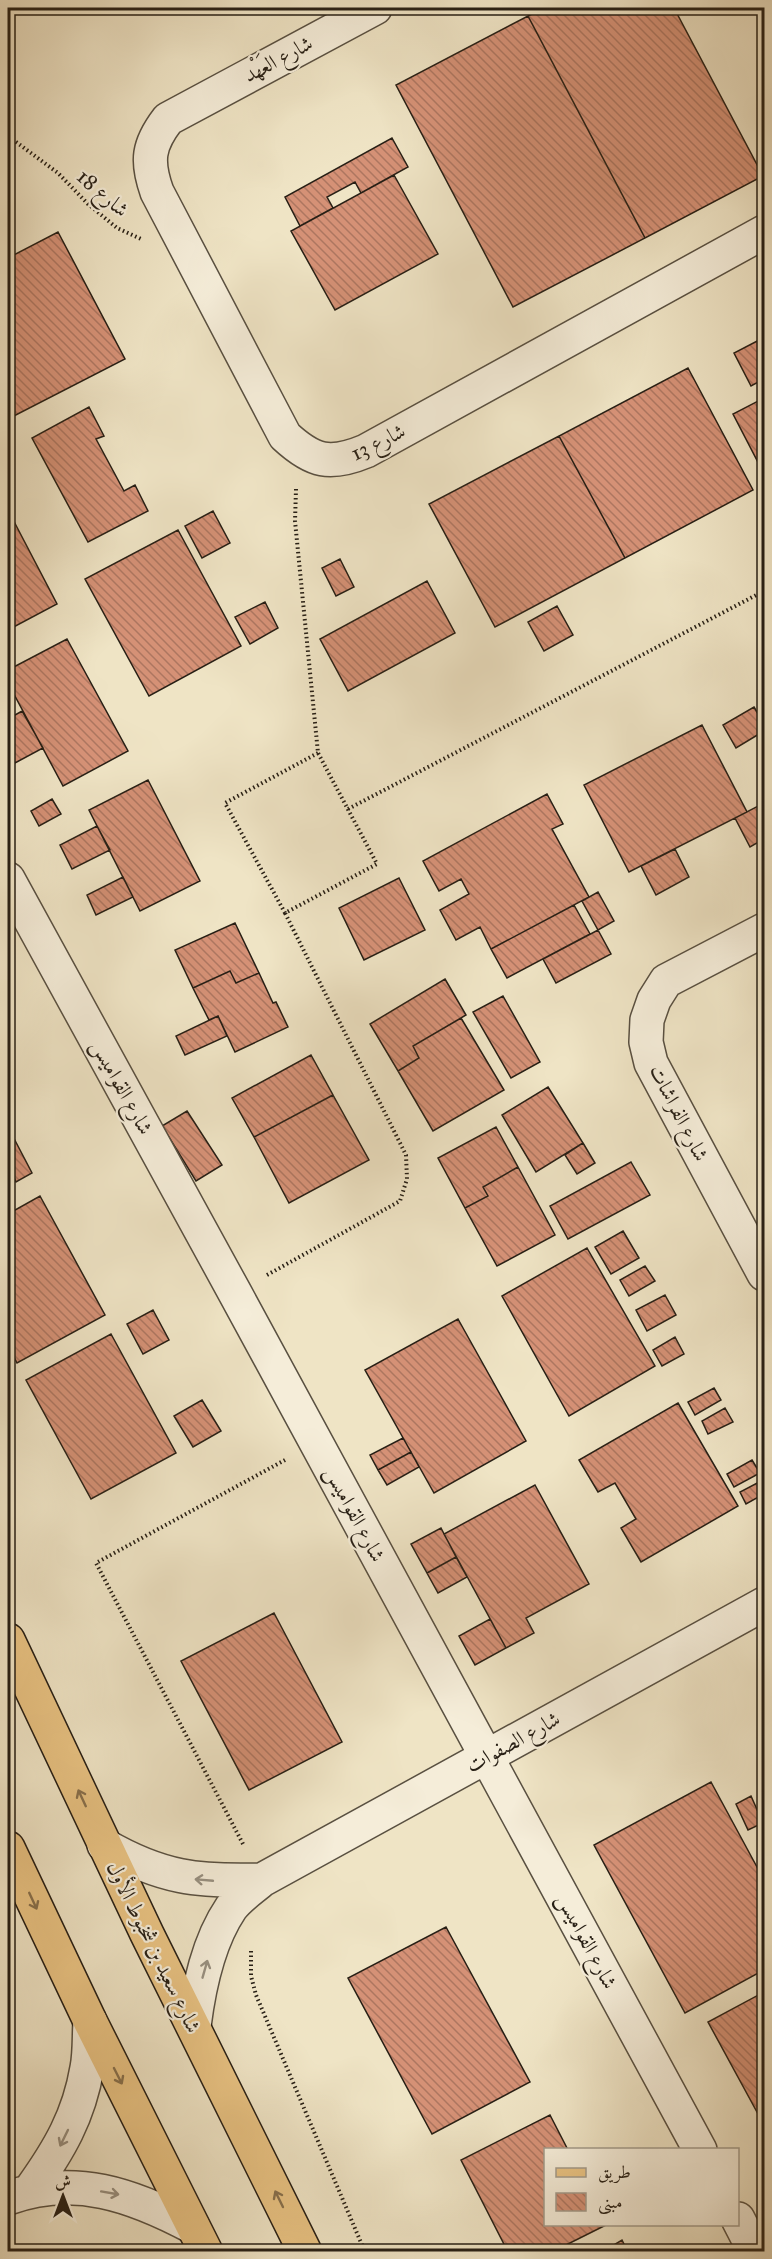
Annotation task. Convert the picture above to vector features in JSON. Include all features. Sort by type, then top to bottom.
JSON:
[{"type":"main road","name":"شارع سعيد بن شخبوط الأول","points":[[8,1640],[104,1845],[305,2252]]},
{"type":"main road","points":[[8,1848],[90,2021],[199,2239]]},
{"type":"street","name":"شارع العَهْد","points":[[213,93],[375,8]]},
{"type":"street","name":"شارع 13","points":[[213,93],[168,119],[156,135],[150,154],[150,174],[156,192],[285,436],[302,451],[322,460],[345,460],[366,451],[765,232]]},
{"type":"street","name":"شارع القواميس","points":[[8,879],[699,2148]]},
{"type":"street","name":"شارع الفراشات","points":[[765,930],[666,981],[654,1000],[647,1020],[646,1042],[651,1063],[765,1274]]},
{"type":"street","name":"شارع الصفوات","points":[[194,2026],[204,1974],[218,1934],[232,1906],[262,1880],[765,1604]]},
{"type":"street","name":"شارع الصفوات","points":[[104,1845],[130,1860],[159,1872],[189,1879],[262,1880]]},
{"type":"street","points":[[19,2194],[58,2152],[77,2111],[88,2066],[90,2021]]},
{"type":"street","points":[[19,2194],[73,2187],[116,2193],[155,2206],[199,2239]]},
{"type":"street","points":[[739,2221],[755,2252]]},
{"type":"path","name":"شارع 18","points":[[8,138],[58,174],[88,204],[117,228],[151,244],[188,252]]},
{"type":"path","points":[[285,913],[377,864],[318,753],[295,521],[296,486],[302,451]]},
{"type":"path","points":[[348,809],[765,591]]},
{"type":"path","points":[[235,1293],[400,1201],[407,1179],[406,1155],[285,913],[225,803],[318,753]]},
{"type":"path","points":[[262,1880],[96,1563],[317,1443]]},
{"type":"path","points":[[252,1948],[251,1976],[256,1995],[365,2252]]},
{"type":"building","points":[[544,8],[674,8],[763,176],[645,238],[528,16]]},
{"type":"building","points":[[528,16],[645,238],[513,307],[396,85]]},
{"type":"building","points":[[392,138],[408,167],[361,193],[355,182],[327,197],[333,208],[300,226],[285,197]]},
{"type":"building","points":[[394,175],[438,254],[335,310],[291,231]]},
{"type":"building","points":[[58,232],[125,359],[8,419],[8,258]]},
{"type":"building","points":[[763,338],[764,379],[751,386],[734,353]]},
{"type":"building","points":[[688,368],[753,490],[625,558],[559,436]]},
{"type":"building","points":[[764,398],[764,474],[733,414]]},
{"type":"building","points":[[89,407],[104,436],[96,439],[124,491],[135,485],[148,511],[88,542],[32,438]]},
{"type":"building","points":[[559,436],[625,558],[495,627],[429,504]]},
{"type":"building","points":[[8,510],[57,604],[8,630]]},
{"type":"building","points":[[213,511],[230,543],[202,558],[185,526]]},
{"type":"building","points":[[178,530],[241,646],[149,696],[85,579]]},
{"type":"building","points":[[340,559],[354,587],[336,596],[322,568]]},
{"type":"building","points":[[427,581],[455,633],[348,691],[320,639]]},
{"type":"building","points":[[265,602],[278,628],[250,644],[235,617]]},
{"type":"building","points":[[557,606],[573,635],[544,651],[528,622]]},
{"type":"building","points":[[67,639],[128,751],[63,786],[8,683],[8,670]]},
{"type":"building","points":[[754,707],[764,724],[764,731],[736,748],[723,725]]},
{"type":"building","points":[[22,711],[43,748],[15,763],[8,748],[8,719]]},
{"type":"building","points":[[702,725],[747,812],[629,872],[584,785]]},
{"type":"building","points":[[148,780],[200,881],[140,911],[89,810]]},
{"type":"building","points":[[547,794],[563,824],[552,829],[589,897],[491,949],[480,927],[456,940],[440,910],[469,894],[461,879],[439,891],[423,861]]},
{"type":"building","points":[[52,799],[61,814],[39,826],[31,811]]},
{"type":"building","points":[[764,803],[764,839],[750,847],[735,818]]},
{"type":"building","points":[[97,826],[110,850],[72,869],[60,845]]},
{"type":"building","points":[[675,849],[689,877],[656,895],[641,866]]},
{"type":"building","points":[[123,877],[133,897],[96,915],[87,895]]},
{"type":"building","points":[[399,878],[425,930],[364,960],[339,908]]},
{"type":"building","points":[[598,892],[614,921],[598,930],[582,901]]},
{"type":"building","points":[[574,905],[590,934],[507,978],[491,949]]},
{"type":"building","points":[[235,923],[259,973],[236,983],[230,971],[193,988],[175,950]]},
{"type":"building","points":[[598,930],[611,954],[556,983],[543,959]]},
{"type":"building","points":[[230,971],[236,983],[259,973],[273,1003],[276,1002],[288,1027],[235,1052],[218,1016],[209,1020],[193,988]]},
{"type":"building","points":[[445,979],[466,1015],[413,1046],[419,1058],[398,1071],[370,1024]]},
{"type":"building","points":[[503,996],[540,1062],[511,1078],[473,1012]]},
{"type":"building","points":[[218,1016],[227,1036],[185,1055],[176,1036]]},
{"type":"building","points":[[461,1018],[504,1090],[433,1131],[398,1071],[419,1058],[413,1046]]},
{"type":"building","points":[[311,1055],[333,1095],[254,1137],[232,1098]]},
{"type":"building","points":[[548,1087],[583,1143],[536,1172],[502,1115]]},
{"type":"building","points":[[333,1095],[369,1160],[289,1203],[254,1137]]},
{"type":"building","points":[[187,1111],[222,1165],[196,1181],[162,1126]]},
{"type":"building","points":[[8,1127],[32,1173],[16,1182],[13,1175],[8,1178]]},
{"type":"building","points":[[496,1127],[518,1167],[483,1187],[488,1196],[465,1208],[438,1158]]},
{"type":"building","points":[[583,1143],[595,1163],[577,1174],[565,1155]]},
{"type":"building","points":[[631,1162],[650,1195],[568,1239],[550,1206]]},
{"type":"building","points":[[518,1167],[555,1235],[497,1266],[465,1208],[488,1196],[483,1187]]},
{"type":"building","points":[[40,1196],[105,1315],[17,1363],[8,1345],[8,1214]]},
{"type":"building","points":[[623,1231],[639,1258],[611,1274],[595,1247]]},
{"type":"building","points":[[587,1248],[655,1366],[569,1416],[502,1296]]},
{"type":"building","points":[[645,1266],[655,1281],[629,1296],[620,1280]]},
{"type":"building","points":[[665,1295],[676,1315],[647,1331],[636,1310]]},
{"type":"building","points":[[153,1310],[169,1340],[143,1354],[127,1324]]},
{"type":"building","points":[[458,1319],[526,1441],[434,1493],[365,1370]]},
{"type":"building","points":[[111,1334],[176,1453],[91,1499],[26,1380]]},
{"type":"building","points":[[675,1337],[684,1354],[662,1366],[653,1350]]},
{"type":"building","points":[[714,1388],[721,1400],[695,1415],[688,1402]]},
{"type":"building","points":[[202,1400],[221,1431],[193,1447],[174,1416]]},
{"type":"building","points":[[678,1403],[738,1506],[641,1562],[621,1528],[636,1519],[615,1483],[598,1492],[579,1460]]},
{"type":"building","points":[[725,1408],[733,1422],[708,1434],[702,1421]]},
{"type":"building","points":[[403,1438],[411,1452],[378,1470],[370,1455]]},
{"type":"building","points":[[411,1452],[419,1467],[387,1485],[378,1470]]},
{"type":"building","points":[[752,1460],[760,1473],[734,1487],[727,1474]]},
{"type":"building","points":[[763,1480],[764,1494],[746,1504],[740,1492]]},
{"type":"building","points":[[535,1485],[589,1584],[526,1618],[534,1633],[506,1648],[444,1534]]},
{"type":"building","points":[[441,1528],[456,1557],[427,1573],[411,1544]]},
{"type":"building","points":[[456,1557],[467,1577],[438,1593],[427,1573]]},
{"type":"building","points":[[274,1613],[342,1742],[249,1790],[181,1661]]},
{"type":"building","points":[[490,1619],[506,1648],[475,1665],[459,1636]]},
{"type":"building","points":[[711,1782],[764,1880],[764,1970],[685,2013],[594,1845]]},
{"type":"building","points":[[751,1796],[763,1823],[748,1830],[736,1804]]},
{"type":"building","points":[[446,1927],[530,2082],[432,2134],[348,1978]]},
{"type":"building","points":[[764,1992],[764,2125],[708,2022]]},
{"type":"building","points":[[550,2115],[567,2148],[544,2148],[544,2226],[604,2226],[552,2252],[508,2252],[461,2160]]},
{"type":"building","points":[[622,2240],[628,2252],[602,2252]]}]
